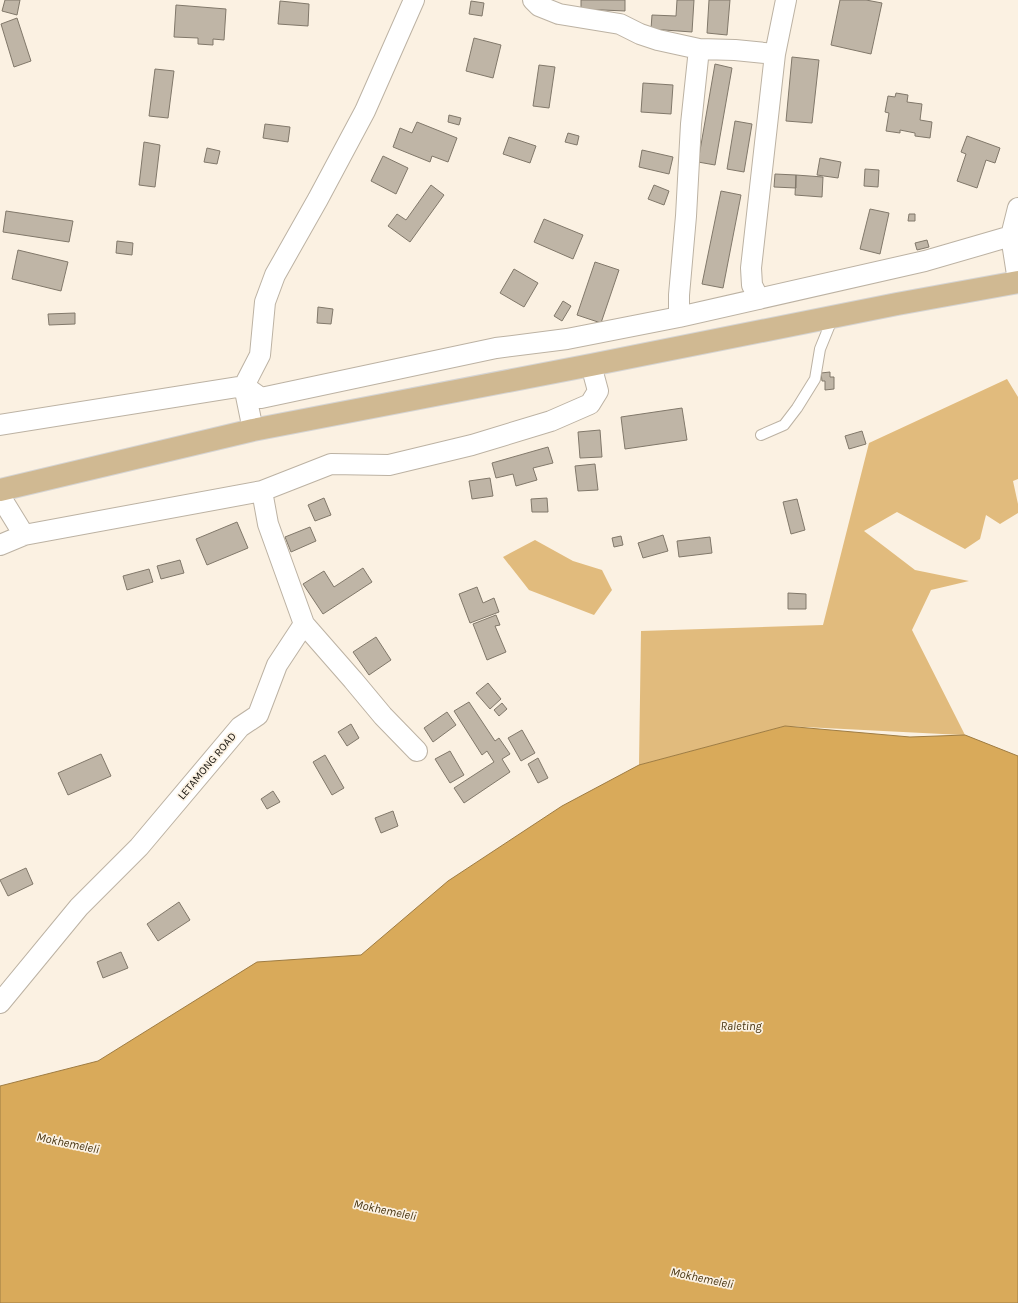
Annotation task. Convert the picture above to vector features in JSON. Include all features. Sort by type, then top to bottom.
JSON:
[{"type":"main road","points":[[0,490],[253,430],[897,304],[1018,282]]},
{"type":"street","points":[[253,430],[244,386],[260,354],[265,302],[275,275],[365,111],[414,0]]},
{"type":"street","points":[[533,0],[539,6],[559,14],[620,24],[640,34],[658,40],[699,49],[735,50],[775,54]]},
{"type":"street","points":[[759,299],[752,285],[751,268],[775,54],[786,0]]},
{"type":"street","points":[[679,317],[679,295],[686,216],[691,124],[699,49]]},
{"type":"street","points":[[1018,208],[1011,236],[1018,282]]},
{"type":"street","points":[[0,425],[244,386],[261,398],[496,348],[567,340],[679,317],[925,261],[1011,236]]},
{"type":"street","points":[[0,545],[24,535],[262,491],[331,464],[389,465],[472,445],[551,421],[590,404],[598,391],[591,365]]},
{"type":"street","points":[[262,491],[268,524],[304,624],[383,716],[417,751]]},
{"type":"street","points":[[0,496],[24,535]]},
{"type":"street","name":"LETAMONG ROAD","points":[[0,1003],[80,907],[139,847],[240,727],[258,715],[277,665],[304,624]]},
{"type":"lane","points":[[761,435],[784,425],[801,402],[815,378],[820,349],[833,317]]},
{"type":"shaded area","points":[[1007,379],[1018,397],[1018,479],[1013,481],[1018,504],[1018,513],[1000,524],[986,515],[980,539],[965,549],[897,512],[864,531],[915,570],[969,581],[931,590],[912,630],[965,735],[1018,756],[962,735],[785,726],[639,765],[641,631],[823,625],[869,443]]},
{"type":"shaded area","points":[[535,540],[573,561],[602,570],[612,590],[594,615],[529,590],[503,557]]},
{"type":"water","name":"Raleting","points":[[785,726],[910,737],[965,735],[1018,756],[1018,1303],[0,1303],[0,1086],[98,1061],[257,962],[361,955],[448,881],[562,806],[639,765]]},
{"type":"building","points":[[5,0],[20,0],[17,15],[2,11]]},
{"type":"building","points":[[581,0],[625,0],[625,11],[581,9]]},
{"type":"building","points":[[677,0],[694,0],[692,32],[651,29],[652,15],[676,16]]},
{"type":"building","points":[[709,0],[730,0],[727,35],[707,33]]},
{"type":"building","points":[[840,0],[866,0],[882,3],[871,54],[831,45]]},
{"type":"building","points":[[280,1],[309,4],[308,26],[278,24]]},
{"type":"building","points":[[471,1],[484,3],[482,16],[469,14]]},
{"type":"building","points":[[176,5],[226,9],[224,40],[213,39],[213,45],[198,44],[198,38],[174,37]]},
{"type":"building","points":[[17,18],[31,61],[14,67],[1,24]]},
{"type":"building","points":[[474,38],[501,45],[493,78],[466,71]]},
{"type":"building","points":[[792,57],[819,60],[812,123],[786,121]]},
{"type":"building","points":[[715,64],[732,68],[715,165],[698,162]]},
{"type":"building","points":[[539,65],[555,67],[549,108],[533,106]]},
{"type":"building","points":[[155,69],[174,71],[168,118],[149,116]]},
{"type":"building","points":[[643,83],[673,85],[671,114],[641,112]]},
{"type":"building","points":[[896,93],[908,95],[907,102],[922,104],[920,120],[932,122],[930,138],[915,136],[915,133],[900,130],[900,133],[886,131],[889,113],[885,112],[888,96],[895,97]]},
{"type":"building","points":[[449,115],[461,118],[459,125],[448,122]]},
{"type":"building","points":[[735,121],[752,124],[744,172],[727,169]]},
{"type":"building","points":[[417,122],[457,138],[448,162],[432,156],[430,162],[393,147],[400,128],[412,133]]},
{"type":"building","points":[[265,124],[290,127],[288,142],[263,138]]},
{"type":"building","points":[[568,133],[579,136],[577,145],[565,142]]},
{"type":"building","points":[[967,136],[1000,148],[995,163],[986,160],[977,188],[957,181],[966,154],[961,152]]},
{"type":"building","points":[[509,137],[536,146],[530,163],[503,154]]},
{"type":"building","points":[[144,142],[160,145],[155,187],[139,185]]},
{"type":"building","points":[[207,148],[220,151],[217,164],[204,162]]},
{"type":"building","points":[[642,150],[673,157],[669,174],[639,167]]},
{"type":"building","points":[[383,156],[408,168],[396,194],[371,181]]},
{"type":"building","points":[[820,158],[841,162],[838,178],[817,175]]},
{"type":"building","points":[[865,169],[879,170],[878,187],[864,186]]},
{"type":"building","points":[[775,174],[796,175],[796,188],[774,187]]},
{"type":"building","points":[[796,175],[823,177],[822,197],[795,195]]},
{"type":"building","points":[[431,185],[444,195],[410,242],[388,226],[397,214],[406,220]]},
{"type":"building","points":[[654,185],[669,191],[664,205],[648,199]]},
{"type":"building","points":[[721,191],[741,195],[723,288],[702,284]]},
{"type":"building","points":[[870,209],[889,213],[880,254],[860,249]]},
{"type":"building","points":[[6,211],[73,221],[69,242],[3,232]]},
{"type":"building","points":[[909,214],[915,214],[915,221],[908,221]]},
{"type":"building","points":[[544,219],[583,235],[573,259],[534,242]]},
{"type":"building","points":[[927,240],[929,247],[917,250],[915,243]]},
{"type":"building","points":[[117,241],[133,243],[132,255],[116,253]]},
{"type":"building","points":[[18,250],[68,262],[61,291],[12,279]]},
{"type":"building","points":[[595,262],[619,270],[601,323],[577,315]]},
{"type":"building","points":[[514,269],[538,283],[524,307],[500,293]]},
{"type":"building","points":[[563,301],[571,306],[562,321],[554,316]]},
{"type":"building","points":[[318,307],[333,309],[331,324],[317,323]]},
{"type":"building","points":[[75,313],[75,324],[49,325],[48,314]]},
{"type":"building","points":[[830,372],[830,377],[834,377],[834,389],[825,390],[825,381],[822,381],[821,373]]},
{"type":"building","points":[[682,408],[687,440],[625,449],[621,417]]},
{"type":"building","points":[[600,430],[602,457],[580,458],[578,432]]},
{"type":"building","points":[[862,431],[866,444],[849,449],[845,436]]},
{"type":"building","points":[[548,447],[553,463],[533,468],[537,480],[516,486],[513,474],[496,478],[492,463]]},
{"type":"building","points":[[595,464],[598,490],[578,491],[575,466]]},
{"type":"building","points":[[490,478],[493,496],[472,499],[469,481]]},
{"type":"building","points":[[324,498],[331,515],[315,521],[308,505]]},
{"type":"building","points":[[547,498],[548,512],[532,512],[531,499]]},
{"type":"building","points":[[797,499],[805,530],[791,534],[783,502]]},
{"type":"building","points":[[237,522],[248,548],[207,565],[196,539]]},
{"type":"building","points":[[310,527],[316,541],[291,552],[285,537]]},
{"type":"building","points":[[663,535],[668,551],[643,558],[638,543]]},
{"type":"building","points":[[621,536],[623,545],[614,547],[612,538]]},
{"type":"building","points":[[710,537],[712,553],[679,557],[677,541]]},
{"type":"building","points":[[180,560],[184,573],[161,579],[157,566]]},
{"type":"building","points":[[363,568],[372,582],[323,614],[303,584],[324,571],[334,587]]},
{"type":"building","points":[[149,569],[153,582],[127,590],[123,576]]},
{"type":"building","points":[[477,587],[483,603],[494,598],[499,612],[470,623],[459,594]]},
{"type":"building","points":[[788,593],[806,594],[806,609],[788,609]]},
{"type":"building","points":[[496,615],[500,625],[495,626],[506,652],[487,660],[473,624]]},
{"type":"building","points":[[376,637],[391,660],[369,675],[353,652]]},
{"type":"building","points":[[488,683],[501,699],[490,709],[476,693]]},
{"type":"building","points":[[469,702],[495,741],[499,738],[510,754],[502,759],[510,772],[464,803],[454,788],[494,762],[487,751],[482,755],[454,711]]},
{"type":"building","points":[[502,703],[507,709],[499,716],[494,710]]},
{"type":"building","points":[[447,712],[456,725],[433,742],[424,728]]},
{"type":"building","points":[[351,724],[359,738],[347,746],[338,732]]},
{"type":"building","points":[[522,730],[535,753],[521,761],[508,738]]},
{"type":"building","points":[[450,751],[464,775],[450,783],[435,759]]},
{"type":"building","points":[[101,754],[111,776],[68,795],[58,773]]},
{"type":"building","points":[[325,755],[344,788],[332,795],[313,762]]},
{"type":"building","points":[[538,758],[548,778],[538,783],[528,764]]},
{"type":"building","points":[[273,791],[280,802],[267,809],[261,799]]},
{"type":"building","points":[[393,811],[398,826],[381,833],[375,818]]},
{"type":"building","points":[[26,868],[33,884],[8,896],[0,880]]},
{"type":"building","points":[[179,902],[190,920],[158,941],[147,924]]},
{"type":"building","points":[[121,952],[128,968],[103,978],[97,962]]},
{"type":"water label","name":"Mokhemeleli","points":[[68,1143]]},
{"type":"water label","name":"Mokhemeleli","points":[[385,1210]]},
{"type":"water label","name":"Mokhemeleli","points":[[702,1278]]}]
